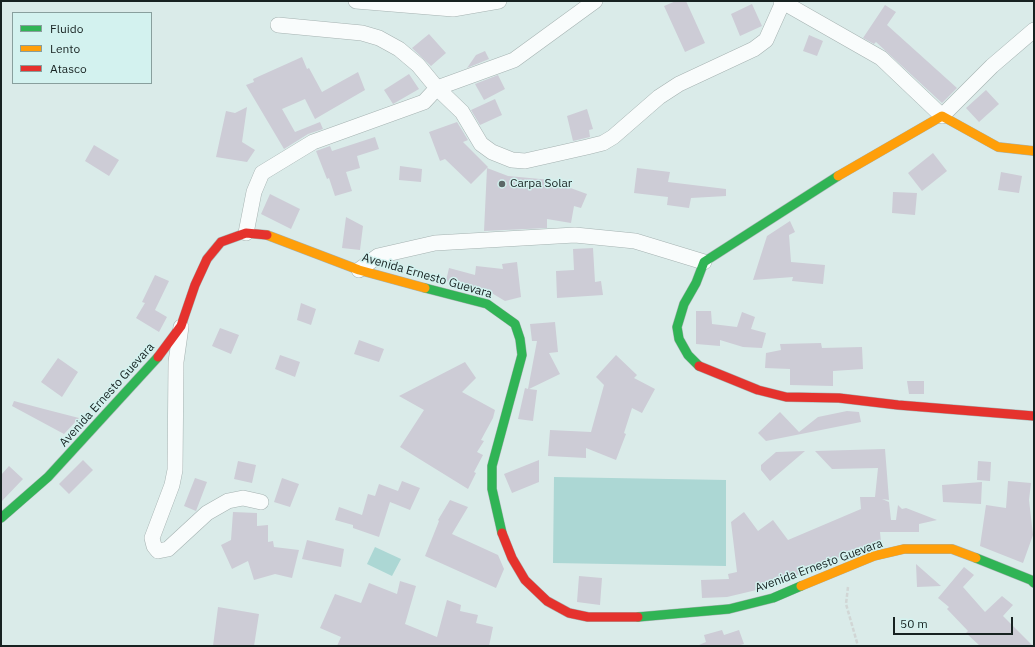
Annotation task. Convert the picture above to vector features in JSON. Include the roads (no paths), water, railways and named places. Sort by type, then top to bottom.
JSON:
[{"type":"main road","points":[[1034,151],[998,147],[942,116],[847,170],[704,262],[696,282],[684,304],[677,327],[679,339],[688,355],[698,366],[758,390],[786,397],[839,398],[898,405],[1034,416]]},
{"type":"main road","name":"Avenida Ernesto Guevara","points":[[1,518],[53,471],[159,356],[181,326],[195,285],[207,258],[221,242],[246,233],[264,234],[359,270],[487,304],[515,324],[520,339],[522,355],[492,466],[492,489],[499,526],[512,558],[525,580],[546,601],[569,613],[588,617],[636,617],[729,609],[773,598],[874,556],[904,550],[952,549],[1031,580],[1034,583]]},
{"type":"street","points":[[356,1],[453,9],[499,1]]},
{"type":"street","points":[[246,233],[254,192],[262,173],[313,142],[424,102],[437,88],[514,60],[595,1]]},
{"type":"street","points":[[278,26],[362,33],[379,38],[399,49],[418,65],[437,88],[462,112],[481,144],[492,152],[512,160],[525,161],[588,147],[603,143],[613,138],[659,97],[679,84],[754,49],[766,40],[782,1],[881,58],[942,116],[992,66],[1034,30]]},
{"type":"street","points":[[359,270],[378,256],[435,243],[575,236],[635,240],[704,262]]},
{"type":"street","points":[[181,326],[176,362],[174,470],[172,485],[152,538],[154,546],[158,551],[168,549],[207,513],[228,501],[244,498],[261,502]]},
{"type":"place","name":"Carpa Solar","points":[[502,184]]}]
